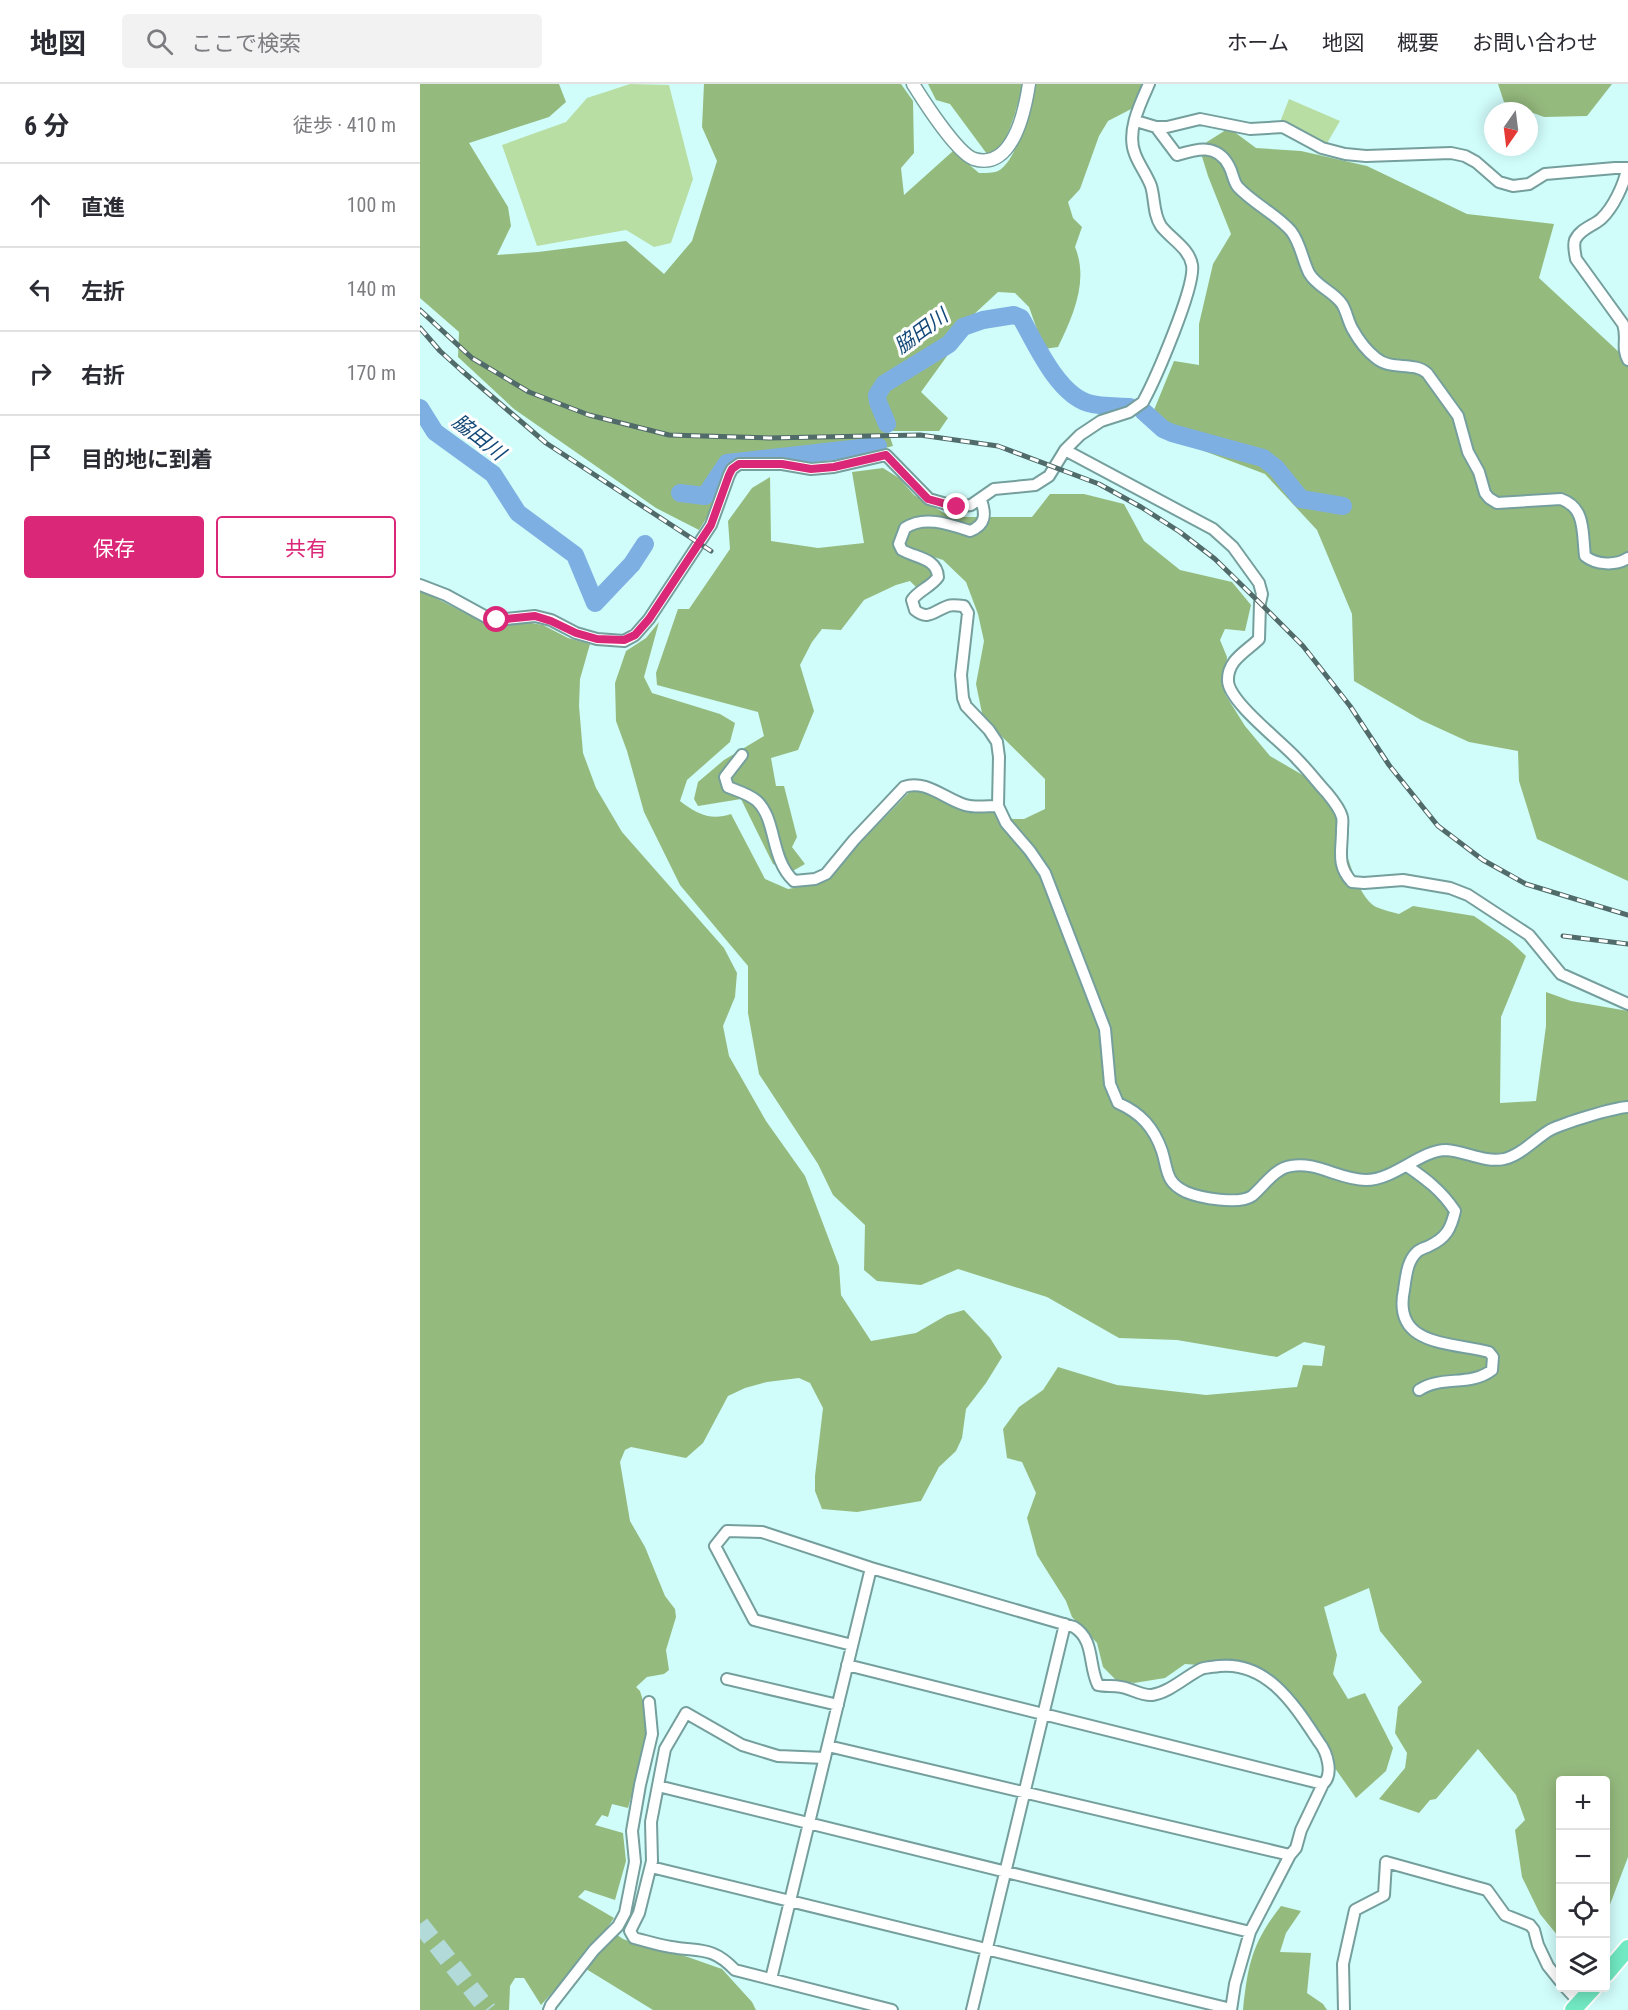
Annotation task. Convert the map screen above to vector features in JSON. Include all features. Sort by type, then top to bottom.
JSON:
[{"type":"main road","points":[[1610,1968],[1628,1948]]},
{"type":"main road","points":[[1576,2006],[1589,1992]]},
{"type":"street","points":[[913,84],[929,111],[963,151],[972,158],[987,160],[1002,154],[1012,140],[1024,112],[1029,84]]},
{"type":"street","points":[[420,585],[446,595],[488,618],[497,620],[535,616],[597,639],[624,640],[635,635],[649,619],[711,525],[729,475],[732,469],[739,464],[782,464],[811,469],[834,467],[886,455],[928,499],[957,507],[971,506],[994,489],[1035,485],[1049,476],[1065,450],[1080,435],[1101,421],[1129,412],[1143,402],[1190,289],[1192,264],[1179,244],[1161,225],[1156,214],[1151,186],[1134,153],[1131,141],[1149,84]]},
{"type":"street","points":[[1136,121],[1156,127],[1167,127],[1200,119],[1250,129],[1282,127],[1322,148],[1345,154],[1366,156],[1451,153],[1465,156],[1476,162],[1499,182],[1513,186],[1529,184],[1545,174],[1627,169],[1623,183],[1606,213],[1582,231],[1575,240],[1574,249],[1576,259],[1623,324],[1626,333],[1623,351],[1628,360]]},
{"type":"street","points":[[1156,127],[1177,155],[1201,148],[1215,152],[1223,158],[1230,166],[1236,185],[1291,232],[1316,283],[1335,296],[1342,305],[1353,330],[1376,358],[1385,365],[1422,369],[1427,373],[1458,416],[1468,452],[1479,471],[1485,493],[1489,498],[1497,503],[1560,499],[1570,502],[1580,513],[1585,556],[1590,560],[1616,564],[1628,558]]},
{"type":"street","points":[[1065,450],[1213,529],[1233,547],[1259,583],[1262,594],[1259,639],[1237,657],[1227,682],[1245,710],[1299,760],[1330,796],[1343,817],[1340,860],[1343,873],[1352,882],[1402,880],[1450,888],[1468,895],[1529,935],[1561,974],[1628,1004]]},
{"type":"street","points":[[981,500],[985,517],[982,524],[970,531],[942,522],[915,522],[904,528],[899,544],[902,550],[933,563],[938,570],[938,577],[933,584],[916,594],[912,600],[915,610],[925,616],[931,616],[951,605],[964,606],[968,613],[961,675],[963,698],[966,706],[990,730],[997,742],[998,806],[1006,823],[1045,873],[1105,1029],[1110,1084],[1118,1103],[1133,1110],[1154,1131],[1163,1152],[1167,1176],[1174,1184],[1185,1191],[1207,1198],[1242,1201],[1251,1197],[1271,1177],[1287,1166],[1316,1167],[1353,1179],[1368,1180],[1388,1175],[1434,1153],[1446,1150],[1489,1159],[1505,1159],[1518,1153],[1553,1128],[1628,1107]]},
{"type":"street","points":[[742,755],[725,777],[728,787],[756,800],[763,808],[782,866],[794,881],[815,879],[826,874],[854,840],[904,787],[912,784],[921,785],[972,806],[998,806]]},
{"type":"street","points":[[1407,1166],[1432,1183],[1455,1211],[1447,1234],[1438,1242],[1418,1251],[1410,1261],[1401,1304],[1403,1318],[1411,1328],[1429,1340],[1489,1352],[1493,1357],[1492,1370],[1474,1379],[1427,1384],[1419,1390]]},
{"type":"street","points":[[651,1868],[1231,2009],[1235,1984],[1250,1932],[1296,1848],[1301,1830],[1327,1780],[1329,1768],[1324,1749],[1297,1709],[1277,1687],[1262,1675],[1229,1665],[1203,1668],[1169,1689],[1150,1695],[1120,1686],[1104,1687],[1098,1685],[1096,1680],[1088,1643],[1081,1632],[1065,1624],[871,1568],[762,1532],[727,1531],[715,1546],[716,1551],[754,1620],[852,1645]]},
{"type":"street","points":[[771,1979],[871,1568]]},
{"type":"street","points":[[972,2010],[1065,1624]]},
{"type":"street","points":[[847,1665],[1323,1784]]},
{"type":"street","points":[[727,1679],[838,1705]]},
{"type":"street","points":[[549,2010],[594,1950],[618,1926],[625,1913],[635,1862],[632,1831],[652,1734],[648,1701]]},
{"type":"street","points":[[825,1758],[778,1756],[742,1745],[686,1713],[665,1749],[651,1822],[651,1868],[639,1913],[630,1931],[634,1938],[671,1947],[705,1950],[725,1960],[735,1970],[859,2006],[892,2010]]},
{"type":"street","points":[[828,1746],[1290,1856]]},
{"type":"street","points":[[658,1786],[1250,1932]]},
{"type":"street","points":[[1344,2010],[1342,1964],[1355,1910],[1384,1894],[1386,1862],[1487,1890],[1505,1915],[1530,1925],[1548,1966],[1556,1976]]},
{"type":"street","points":[[1568,1992],[1576,2006]]},
{"type":"green space","points":[[420,84],[559,84],[566,102],[549,117],[469,143],[508,207],[511,226],[497,255],[626,241],[664,274],[692,241],[717,161],[702,127],[704,84],[901,84],[913,101],[914,153],[901,168],[904,195],[953,151],[979,173],[998,171],[1012,156],[1022,131],[1035,84],[1144,84],[1137,106],[1108,121],[1099,136],[1080,189],[1068,202],[1073,218],[1082,227],[1075,247],[1079,260],[1080,285],[1074,311],[1058,347],[1044,349],[1029,307],[1015,293],[998,292],[971,317],[955,345],[921,392],[948,418],[939,431],[888,431],[893,446],[841,459],[741,464],[699,530],[656,508],[514,409],[458,357],[459,332],[420,298]]},
{"type":"green space","points":[[630,84],[669,85],[693,179],[671,243],[654,247],[626,230],[537,246],[502,145],[566,122],[587,98]]},
{"type":"green space","points":[[928,84],[1022,84],[1013,119],[999,152],[987,154],[950,104],[936,100]]},
{"type":"green space","points":[[1498,84],[1612,84],[1587,116],[1544,117],[1538,115],[1538,102],[1504,102]]},
{"type":"green space","points":[[1289,99],[1340,121],[1326,145],[1280,122]]},
{"type":"green space","points":[[1229,128],[1256,148],[1301,151],[1367,166],[1467,214],[1554,224],[1539,278],[1628,358],[1628,881],[1537,839],[1519,781],[1518,751],[1469,742],[1421,720],[1354,681],[1352,614],[1317,530],[1265,474],[1167,437],[1154,410],[1174,361],[1199,365],[1199,324],[1213,264],[1231,234],[1199,147]]},
{"type":"green space","points":[[883,468],[899,478],[914,495],[951,517],[1032,517],[1050,494],[1084,494],[1124,504],[1144,541],[1180,570],[1232,582],[1251,605],[1245,631],[1225,629],[1220,640],[1227,657],[1225,694],[1245,726],[1270,756],[1330,791],[1347,854],[1367,899],[1376,907],[1399,914],[1413,906],[1474,916],[1510,941],[1526,956],[1501,1017],[1500,1103],[1536,1101],[1546,1026],[1546,992],[1571,1001],[1628,1011],[1628,1857],[1610,1904],[1610,1776],[1556,1776],[1556,1934],[1540,1914],[1522,1877],[1515,1830],[1525,1820],[1516,1795],[1478,1749],[1436,1799],[1430,1800],[1419,1813],[1379,1799],[1405,1768],[1407,1753],[1395,1733],[1398,1707],[1422,1682],[1380,1631],[1369,1588],[1324,1607],[1337,1655],[1333,1674],[1348,1699],[1365,1693],[1393,1748],[1386,1771],[1356,1798],[1294,1710],[1257,1677],[1226,1667],[1185,1664],[1165,1678],[1134,1683],[1116,1680],[1103,1667],[1097,1643],[1072,1617],[1066,1601],[1037,1555],[1027,1518],[1036,1493],[1022,1462],[1007,1458],[1003,1429],[1019,1407],[1043,1390],[1058,1367],[1117,1385],[1206,1395],[1297,1387],[1303,1365],[1322,1366],[1325,1346],[1304,1342],[1277,1357],[1177,1340],[1119,1338],[1047,1297],[958,1269],[921,1285],[877,1281],[864,1270],[865,1225],[833,1195],[818,1164],[759,1074],[748,1013],[748,966],[680,885],[644,812],[616,721],[615,683],[626,651],[646,638],[659,622],[644,677],[652,693],[720,714],[735,723],[730,742],[687,780],[680,801],[704,815],[717,817],[731,814],[765,879],[788,889],[816,884],[853,850],[920,781],[1013,819],[1024,819],[1045,809],[1045,779],[983,718],[976,684],[984,641],[978,614],[966,582],[943,560],[922,553],[937,567],[923,594],[910,581],[864,600],[841,630],[822,629],[800,665],[814,711],[798,750],[771,758],[776,786],[784,786],[797,837],[792,847],[805,864],[791,872],[773,864],[741,799],[698,806],[694,799],[698,782],[724,760],[764,736],[758,712],[657,685],[656,673],[678,609],[689,609],[730,549],[728,521],[752,488],[770,477],[771,541],[818,548],[864,543],[852,472]]},
{"type":"green space","points":[[420,590],[469,615],[498,623],[520,621],[543,625],[568,638],[590,644],[580,679],[579,706],[583,753],[596,788],[622,832],[724,948],[737,973],[735,997],[723,1026],[729,1056],[766,1121],[805,1176],[839,1266],[841,1295],[871,1341],[916,1333],[947,1315],[964,1310],[990,1338],[1002,1357],[966,1409],[962,1438],[956,1451],[939,1467],[921,1501],[857,1512],[822,1509],[815,1491],[815,1476],[823,1408],[810,1383],[799,1378],[767,1382],[728,1396],[703,1443],[686,1458],[631,1447],[625,1450],[620,1462],[630,1521],[645,1547],[665,1596],[675,1609],[676,1617],[666,1650],[669,1670],[664,1674],[647,1677],[636,1687],[640,1691],[648,1717],[649,1732],[628,1808],[612,1804],[608,1817],[602,1815],[595,1825],[623,1833],[626,1861],[615,1900],[585,1890],[578,1897],[614,1918],[607,1928],[623,1939],[722,1969],[752,2002],[756,2010],[653,2010],[578,1964],[541,2005],[524,1978],[515,1978],[510,1986],[509,2010],[420,2010]]},
{"type":"green space","points":[[1281,1906],[1301,1911],[1286,1933],[1280,1952],[1311,1953],[1307,1993],[1323,2004],[1327,2010],[1243,2010],[1253,1955],[1264,1931]]},
{"type":"waterway","name":"脇田川","points":[[887,424],[877,395],[884,384],[949,344],[963,327],[983,320],[1014,315],[1021,318],[1057,379],[1077,398],[1104,406],[1130,407]]},
{"type":"waterway","name":"脇田川","points":[[420,408],[435,432],[493,474],[518,513],[575,555],[595,603],[632,564],[645,544]]},
{"type":"waterway","name":"脇田川","points":[[1143,411],[1163,429],[1172,433],[1263,458],[1276,468],[1301,499],[1343,506]]},
{"type":"waterway","name":"脇田川","points":[[680,493],[705,496],[727,463],[878,446]]},
{"type":"tunnel","points":[[420,1924],[488,2010]]},
{"type":"railway","points":[[420,310],[472,358],[529,392],[589,415],[669,435],[769,438],[920,435],[998,446],[1099,484],[1180,532],[1215,559],[1303,646],[1350,706],[1389,765],[1438,826],[1483,860],[1526,884],[1628,915]]},
{"type":"railway","points":[[420,328],[440,351],[546,443],[711,551]]},
{"type":"railway","points":[[1563,936],[1628,944]]},
{"type":"route","points":[[497,620],[535,616],[576,633],[614,641],[635,635],[649,619],[711,525],[729,475],[732,469],[739,464],[782,464],[811,469],[834,467],[886,455],[928,499],[957,507]]}]
